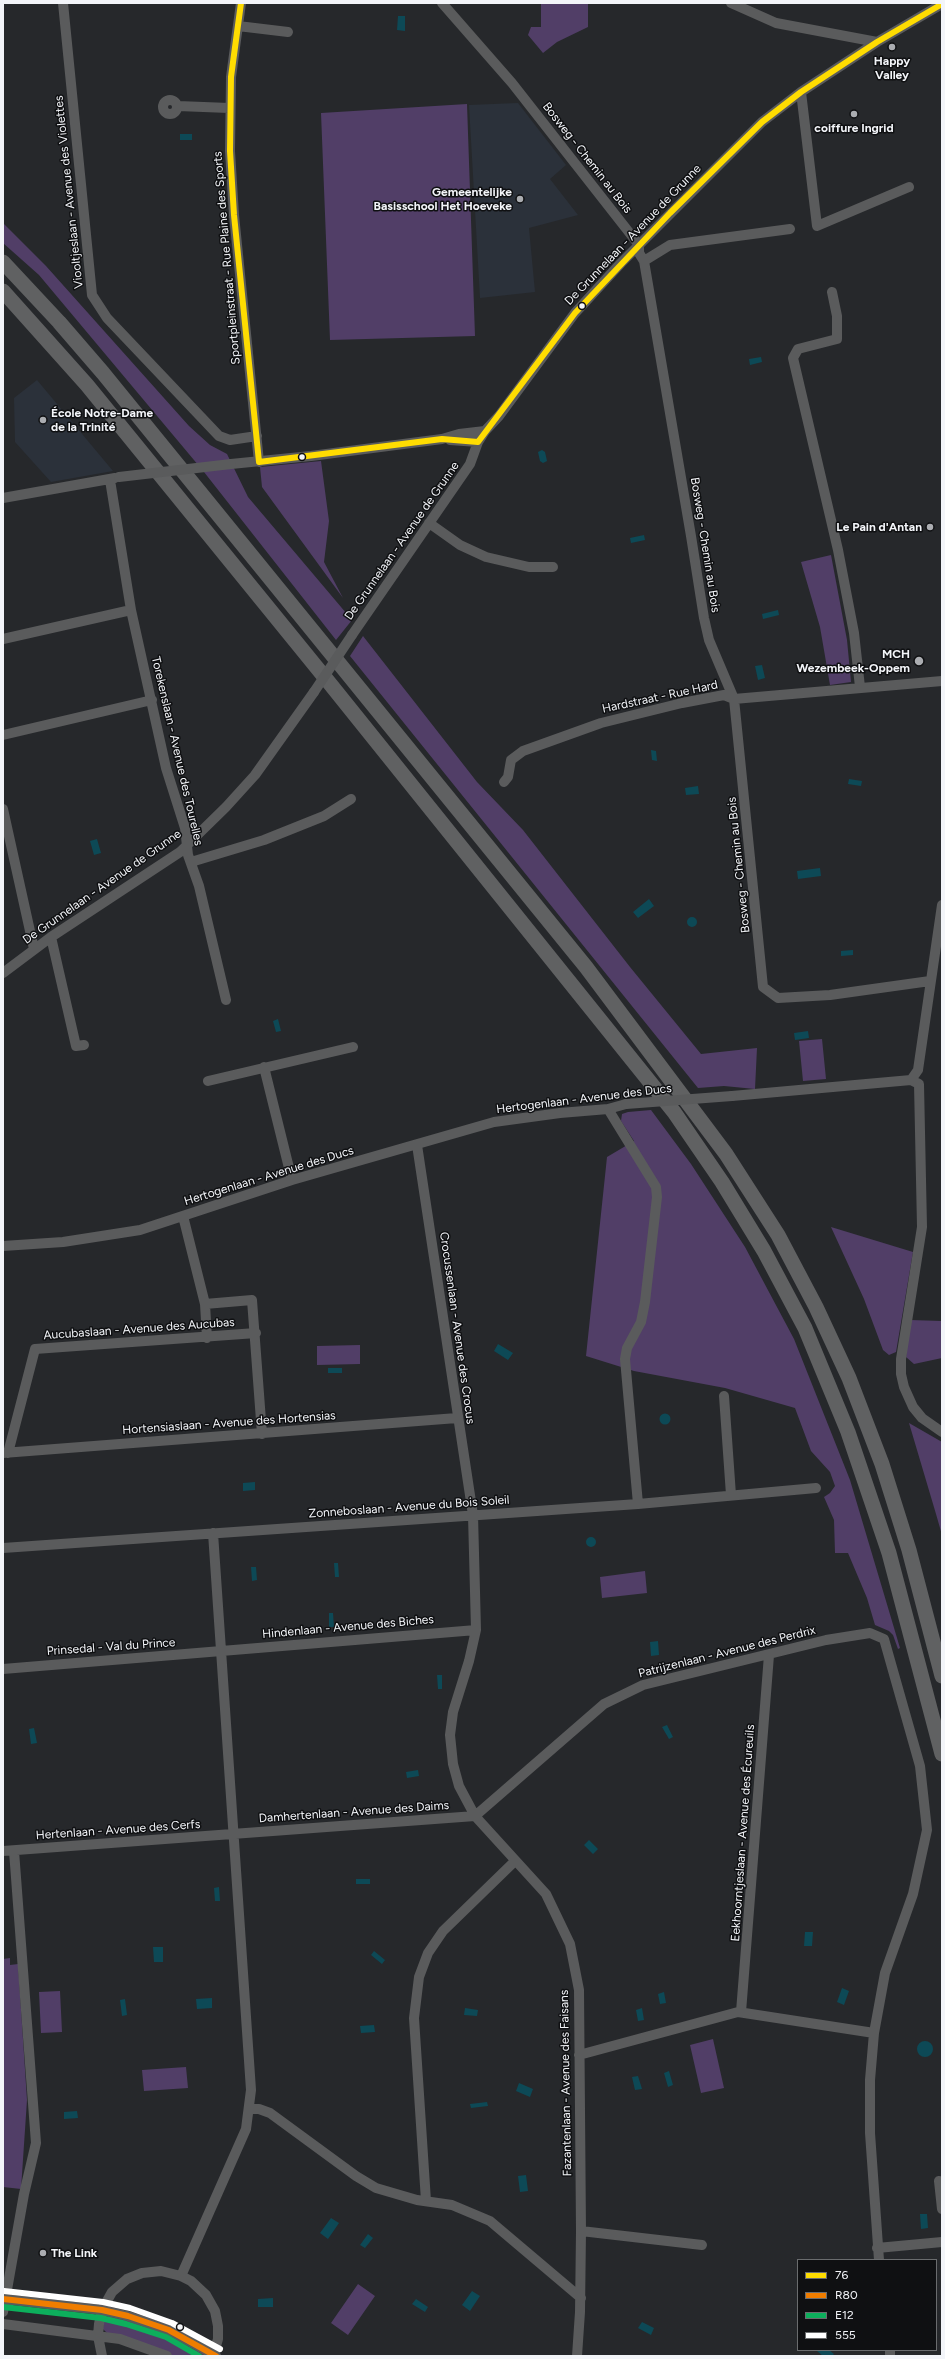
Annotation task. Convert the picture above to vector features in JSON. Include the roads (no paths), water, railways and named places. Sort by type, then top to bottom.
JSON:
[{"type":"highway","points":[[3,262],[59,322],[103,374],[581,961],[726,1154],[778,1235],[816,1307],[848,1378],[882,1464],[909,1550],[942,1676]]},
{"type":"highway","points":[[3,291],[87,385],[331,685],[674,1112],[722,1182],[764,1251],[805,1328],[848,1432],[889,1553],[942,1754]]},
{"type":"street","name":"Viooltjeslaan - Avenue des Violettes","points":[[64,3],[92,295],[107,318],[219,436],[230,440],[257,436]]},
{"type":"street","name":"Sportpleinstraat - Rue Plaine des Sports","points":[[241,3],[229,108],[234,215],[259,462]]},
{"type":"street","name":"Bosweg - Chemin au Bois","points":[[442,3],[512,83],[639,245],[638,253],[644,261],[692,536],[704,618],[709,640],[734,699],[763,987],[778,998],[830,995],[930,981]]},
{"type":"street","points":[[731,3],[776,23],[877,42]]},
{"type":"street","name":"De Grunnelaan - Avenue de Grunne","points":[[3,974],[51,937],[188,845],[255,775],[314,692],[470,464],[478,442],[484,431],[499,416],[575,313],[639,245],[762,122],[801,92],[877,42],[942,4]]},
{"type":"street","points":[[238,26],[288,32]]},
{"type":"street","points":[[801,92],[818,226],[909,187]]},
{"type":"street","points":[[178,106],[229,108]]},
{"type":"street","points":[[644,261],[670,245],[790,229]]},
{"type":"street","points":[[832,292],[837,316],[837,339],[798,349],[793,358],[838,550],[854,633],[860,687]]},
{"type":"street","points":[[3,498],[114,479],[442,439],[459,434],[484,431]]},
{"type":"street","points":[[442,439],[478,442]]},
{"type":"street","name":"Torekenslaan - Avenue des Tourelles","points":[[114,479],[131,610],[166,768],[188,845],[226,1000]]},
{"type":"street","points":[[429,524],[460,545],[486,557],[529,566],[553,566]]},
{"type":"street","points":[[3,639],[131,610]]},
{"type":"street","name":"Hardstraat - Rue Hard","points":[[504,782],[508,777],[511,760],[514,757],[581,730],[700,699],[724,695],[734,699],[942,681]]},
{"type":"street","points":[[3,734],[152,700]]},
{"type":"street","points":[[191,862],[264,840],[324,816],[351,799]]},
{"type":"street","points":[[3,809],[5,829],[34,949]]},
{"type":"street","points":[[942,906],[918,1070],[911,1080],[919,1084],[922,1227],[901,1359],[901,1374],[904,1387],[913,1407],[922,1418],[942,1432]]},
{"type":"street","points":[[51,937],[76,1046],[84,1045]]},
{"type":"street","points":[[208,1081],[353,1047]]},
{"type":"street","points":[[264,1067],[292,1180]]},
{"type":"street","name":"Hertogenlaan - Avenue des Ducs","points":[[3,1246],[96,1238],[140,1230],[292,1180],[494,1122],[560,1113],[608,1109],[626,1104],[911,1080]]},
{"type":"street","points":[[608,1109],[652,1179],[656,1187],[657,1197],[645,1302],[640,1322],[627,1348],[626,1374],[638,1504]]},
{"type":"street","name":"Crocussenlaan - Avenue des Crocus","points":[[417,1145],[473,1516]]},
{"type":"street","points":[[183,1216],[205,1304],[207,1338]]},
{"type":"street","points":[[205,1304],[252,1300],[256,1333],[262,1434]]},
{"type":"street","name":"Aucubaslaan - Avenue des Aucubas","points":[[6,1453],[36,1349],[207,1338],[256,1333]]},
{"type":"street","points":[[724,1396],[731,1496]]},
{"type":"street","name":"Hortensiaslaan - Avenue des Hortensias","points":[[6,1453],[457,1418]]},
{"type":"street","name":"Zonneboslaan - Avenue du Bois Soleil","points":[[3,1548],[638,1504],[816,1488]]},
{"type":"street","name":"Fazantenlaan - Avenue des Faisans","points":[[473,1516],[476,1630],[469,1660],[453,1712],[450,1735],[457,1778],[475,1816],[546,1894],[570,1944],[579,1990],[581,2298],[577,2356]]},
{"type":"street","points":[[181,2276],[238,2148],[246,2128],[250,2109],[251,2071],[213,1533]]},
{"type":"street","name":"Hindenlaan - Avenue des Biches","points":[[221,1651],[476,1630]]},
{"type":"street","name":"Patrijzenlaan - Avenue des Perdrix","points":[[475,1816],[604,1704],[643,1685],[826,1640],[870,1633],[884,1639],[920,1766],[927,1830],[913,1894],[885,1974],[874,2033]]},
{"type":"street","name":"Prinsedal - Val du Prince","points":[[3,1669],[221,1651]]},
{"type":"street","name":"Eekhoorntjeslaan - Avenue des Écureuils","points":[[741,2012],[769,1655]]},
{"type":"street","name":"Damhertenlaan - Avenue des Daims","points":[[234,1834],[475,1816]]},
{"type":"street","name":"Hertenlaan - Avenue des Cerfs","points":[[3,1852],[234,1834]]},
{"type":"street","points":[[3,2312],[4,2299],[24,2194],[36,2143],[14,1851]]},
{"type":"street","points":[[426,2201],[414,2018],[419,1977],[428,1953],[443,1931],[515,1861]]},
{"type":"street","points":[[579,2055],[733,2012],[874,2033],[870,2080],[870,2125],[879,2259]]},
{"type":"street","points":[[250,2109],[259,2109],[270,2113],[356,2176],[376,2188],[426,2201],[462,2208],[490,2221],[581,2298]]},
{"type":"street","points":[[940,2181],[942,2209]]},
{"type":"street","points":[[581,2231],[702,2245]]},
{"type":"street","points":[[878,2248],[942,2242]]},
{"type":"street","points":[[4,2299],[102,2310],[169,2330],[214,2356],[218,2339],[218,2326],[215,2311],[206,2295],[192,2281],[181,2276],[161,2271],[142,2273],[127,2279],[112,2292],[102,2310],[98,2336],[102,2356]]},
{"type":"street","points":[[3,2324],[98,2336],[134,2343],[167,2356]]},
{"type":"water","points":[[398,16],[405,16],[405,31],[397,30]]},
{"type":"water","points":[[180,134],[192,134],[192,140],[180,140]]},
{"type":"water","points":[[761,357],[762,362],[750,365],[749,359]]},
{"type":"water","points":[[542,450],[545,452],[547,461],[543,463],[540,461],[538,452]]},
{"type":"water","points":[[644,535],[645,540],[631,543],[630,538]]},
{"type":"water","points":[[778,610],[779,615],[763,619],[762,614]]},
{"type":"water","points":[[762,665],[765,678],[758,680],[755,666]]},
{"type":"water","points":[[651,750],[656,751],[657,761],[652,760]]},
{"type":"water","points":[[849,779],[862,781],[861,786],[848,784]]},
{"type":"water","points":[[698,786],[699,794],[686,795],[685,788]]},
{"type":"water","points":[[97,839],[101,853],[94,855],[90,841]]},
{"type":"water","points":[[820,868],[821,876],[798,879],[797,871]]},
{"type":"water","points":[[649,899],[654,906],[638,918],[633,912]]},
{"type":"water","points":[[690,917],[694,917],[696,918],[696,926],[690,927],[687,924],[687,920]]},
{"type":"water","points":[[853,950],[853,955],[841,956],[841,951]]},
{"type":"water","points":[[278,1019],[281,1031],[276,1032],[273,1021]]},
{"type":"water","points":[[808,1031],[809,1038],[795,1040],[794,1033]]},
{"type":"water","points":[[498,1344],[513,1353],[508,1360],[494,1351]]},
{"type":"water","points":[[328,1368],[342,1368],[342,1373],[328,1373]]},
{"type":"water","points":[[665,1413],[669,1415],[671,1419],[669,1423],[665,1425],[661,1423],[659,1419],[661,1415]]},
{"type":"water","points":[[255,1482],[255,1490],[243,1491],[243,1483]]},
{"type":"water","points":[[589,1537],[593,1537],[595,1538],[595,1546],[589,1547],[586,1544],[586,1540]]},
{"type":"water","points":[[334,1563],[338,1563],[339,1577],[335,1577]]},
{"type":"water","points":[[251,1567],[256,1567],[257,1580],[252,1581]]},
{"type":"water","points":[[329,1613],[333,1613],[334,1627],[329,1627]]},
{"type":"water","points":[[658,1641],[659,1655],[651,1656],[650,1642]]},
{"type":"water","points":[[437,1675],[442,1675],[442,1689],[438,1689]]},
{"type":"water","points":[[667,1725],[673,1737],[669,1739],[662,1727]]},
{"type":"water","points":[[34,1728],[37,1743],[31,1744],[29,1729]]},
{"type":"water","points":[[418,1770],[419,1776],[407,1778],[406,1772]]},
{"type":"water","points":[[589,1840],[598,1849],[593,1854],[584,1845]]},
{"type":"water","points":[[356,1879],[370,1879],[370,1884],[356,1884]]},
{"type":"water","points":[[219,1887],[220,1901],[215,1901],[214,1888]]},
{"type":"water","points":[[805,1932],[813,1932],[812,1946],[804,1946]]},
{"type":"water","points":[[153,1947],[163,1947],[163,1962],[154,1962]]},
{"type":"water","points":[[374,1951],[385,1960],[382,1964],[371,1955]]},
{"type":"water","points":[[842,1988],[849,1991],[844,2005],[837,2002]]},
{"type":"water","points":[[664,1992],[666,2003],[660,2004],[658,1994]]},
{"type":"water","points":[[212,1998],[212,2008],[197,2009],[196,1999]]},
{"type":"water","points":[[125,1999],[127,2015],[122,2016],[120,2000]]},
{"type":"water","points":[[465,2008],[478,2010],[477,2016],[464,2015]]},
{"type":"water","points":[[642,2008],[644,2020],[638,2021],[636,2010]]},
{"type":"water","points":[[374,2025],[375,2032],[361,2033],[360,2026]]},
{"type":"water","points":[[925,2041],[932,2046],[933,2049],[928,2056],[925,2057],[918,2052],[917,2049],[922,2042]]},
{"type":"water","points":[[669,2071],[673,2085],[668,2087],[664,2073]]},
{"type":"water","points":[[638,2076],[642,2089],[635,2090],[632,2077]]},
{"type":"water","points":[[519,2083],[533,2089],[530,2097],[516,2091]]},
{"type":"water","points":[[487,2102],[488,2106],[471,2108],[470,2104]]},
{"type":"water","points":[[77,2111],[78,2118],[64,2119],[64,2112]]},
{"type":"water","points":[[526,2175],[528,2191],[520,2192],[518,2176]]},
{"type":"water","points":[[920,2214],[927,2214],[928,2228],[921,2229]]},
{"type":"water","points":[[331,2218],[339,2223],[328,2239],[320,2233]]},
{"type":"water","points":[[368,2234],[373,2238],[365,2248],[360,2245]]},
{"type":"water","points":[[472,2291],[480,2296],[470,2311],[462,2305]]},
{"type":"water","points":[[273,2298],[273,2307],[258,2307],[258,2299]]},
{"type":"water","points":[[416,2299],[428,2307],[425,2312],[412,2304]]},
{"type":"water","points":[[642,2322],[654,2328],[651,2335],[638,2328]]},
{"type":"water","points":[[817,2351],[830,2351],[834,2354],[832,2356],[823,2356]]},
{"type":"place","name":"Happy Valley","points":[[892,47]]},
{"type":"place","name":"coiffure Ingrid","points":[[854,114]]},
{"type":"place","name":"Gemeentelijke Basisschool Het Hoeveke","points":[[520,199]]},
{"type":"place","name":"École Notre-Dame de la Trinité","points":[[43,420]]},
{"type":"place","name":"Le Pain d'Antan","points":[[930,527]]},
{"type":"place","name":"MCH Wezembeek-Oppem","points":[[919,661]]},
{"type":"place","name":"The Link","points":[[43,2253]]}]
